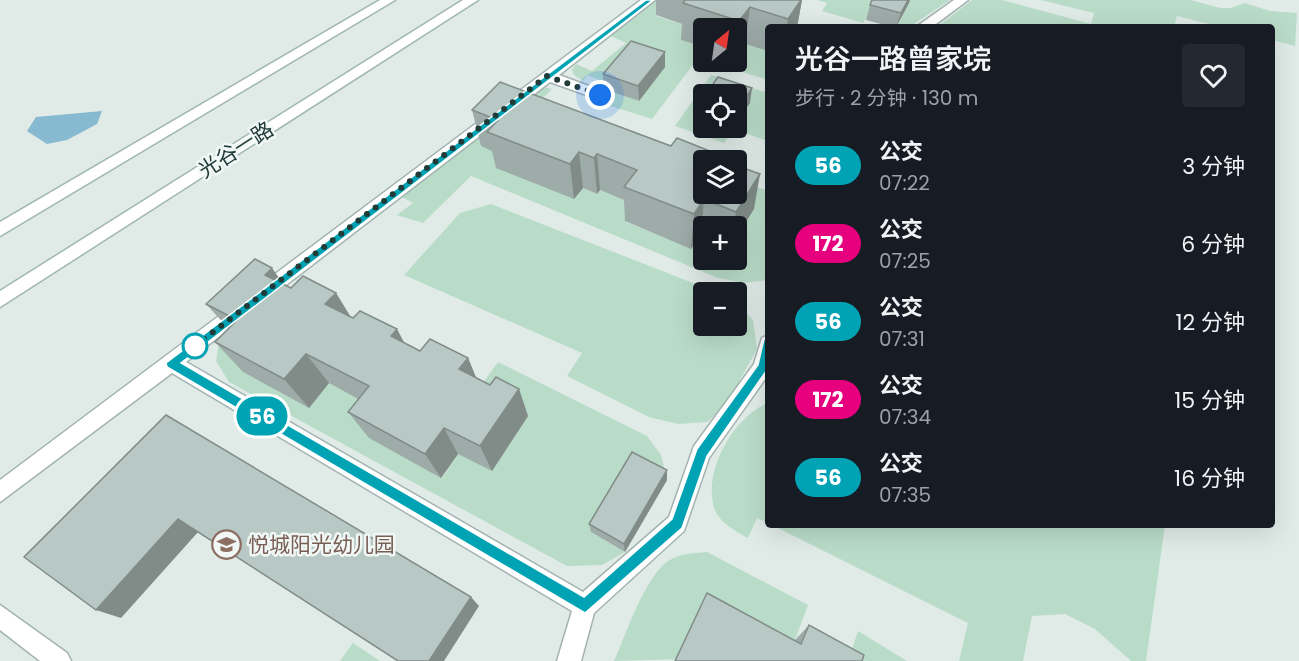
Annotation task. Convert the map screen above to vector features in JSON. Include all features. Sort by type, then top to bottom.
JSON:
[{"type":"street","points":[[0,230],[389,0]]},
{"type":"street","name":"光谷一路","points":[[0,300],[472,0]]},
{"type":"street","points":[[0,492],[649,0]]},
{"type":"street","points":[[927,24],[962,0]]},
{"type":"street","points":[[547,76],[600,95]]},
{"type":"street","points":[[568,661],[585,606],[677,524],[702,453],[763,367],[765,357]]},
{"type":"street","points":[[172,363],[585,606]]},
{"type":"street","points":[[0,616],[59,661]]},
{"type":"green space","points":[[657,0],[656,16],[691,27],[682,40],[693,44],[693,65],[652,119],[595,101],[603,89],[639,101],[665,67],[608,83],[587,75],[583,81],[574,75],[572,70],[576,64],[592,71],[626,43],[611,36]]},
{"type":"green space","points":[[817,0],[877,0],[863,23],[822,11],[827,3]]},
{"type":"green space","points":[[891,0],[950,0],[914,24],[898,24],[908,5]]},
{"type":"green space","points":[[972,0],[1002,0],[1091,24],[941,24]]},
{"type":"green space","points":[[1041,0],[1190,0],[1221,8],[1231,8],[1245,3],[1270,11],[1297,13],[1295,46],[1275,41],[1275,24],[1209,24],[1177,16],[1175,24],[1091,24],[1094,13]]},
{"type":"green space","points":[[747,45],[765,50],[765,79],[743,72],[747,72]]},
{"type":"green space","points":[[711,75],[740,84],[705,84]]},
{"type":"green space","points":[[747,86],[765,92],[765,140],[747,134]]},
{"type":"green space","points":[[544,87],[552,89],[519,123],[506,156],[597,194],[600,190],[637,205],[626,222],[691,248],[693,245],[693,268],[471,176],[423,223],[397,215],[413,203],[402,197]]},
{"type":"green space","points":[[693,100],[693,132],[675,126]]},
{"type":"green space","points":[[710,138],[728,138],[724,143]]},
{"type":"green space","points":[[747,184],[765,190],[765,280],[747,283],[718,278],[699,270],[747,270],[747,216],[737,216],[737,204],[747,204]]},
{"type":"green space","points":[[491,204],[693,283],[693,336],[747,336],[747,314],[753,320],[757,349],[725,407],[707,422],[678,424],[649,417],[567,376],[582,353],[404,275],[460,213]]},
{"type":"green space","points":[[219,345],[329,383],[388,414],[442,478],[458,454],[472,398],[498,362],[647,436],[661,455],[667,480],[591,532],[625,552],[602,565],[567,566],[229,382],[216,361]]},
{"type":"green space","points":[[765,405],[765,522],[757,518],[748,538],[728,526],[719,517],[714,507],[712,493],[713,477],[724,446],[733,432],[755,410]]},
{"type":"green space","points":[[778,528],[1165,528],[1146,661],[1131,661],[1095,629],[1065,614],[1032,616],[1023,661],[959,661],[968,623]]},
{"type":"green space","points":[[707,552],[808,605],[789,656],[614,661],[641,597],[655,574],[668,561],[678,556]]},
{"type":"green space","points":[[858,631],[907,661],[848,661]]},
{"type":"green space","points":[[353,643],[380,661],[340,661]]},
{"type":"water","points":[[102,111],[97,124],[67,140],[47,144],[27,131],[36,117]]},
{"type":"building","points":[[685,0],[801,0],[788,19],[750,7],[741,18],[730,18],[683,3]]},
{"type":"building","points":[[872,0],[908,0],[901,13],[870,5]]},
{"type":"building","points":[[631,41],[665,52],[638,86],[603,74]]},
{"type":"building","points":[[718,77],[740,84],[713,84]]},
{"type":"building","points":[[500,82],[671,146],[677,138],[707,150],[693,150],[693,204],[701,204],[694,214],[624,187],[637,170],[597,154],[594,158],[579,152],[570,164],[487,132],[498,120],[472,110]]},
{"type":"building","points":[[747,86],[752,88],[747,96]]},
{"type":"building","points":[[747,169],[760,174],[747,195]]},
{"type":"building","points":[[716,204],[741,204],[736,212]]},
{"type":"building","points":[[255,259],[272,268],[265,275],[291,288],[303,276],[336,293],[325,304],[353,318],[360,311],[397,329],[391,336],[420,351],[430,339],[468,358],[459,369],[490,385],[496,377],[519,389],[480,446],[444,428],[425,454],[348,412],[369,386],[306,354],[284,379],[215,342],[237,320],[206,304]]},
{"type":"building","points":[[166,415],[471,597],[429,661],[398,661],[178,519],[96,610],[24,557]]},
{"type":"building","points":[[632,452],[667,470],[624,544],[589,524]]},
{"type":"building","points":[[707,593],[801,644],[809,625],[864,655],[862,661],[675,661]]},
{"type":"bus line","name":"56","points":[[649,0],[172,363],[585,606],[677,524],[702,453],[763,367],[765,357]]},
{"type":"place","name":"悦城阳光幼儿园","points":[[227,545]]},
{"type":"route","points":[[195,346],[191,349],[387,201],[547,76],[600,95]]}]
